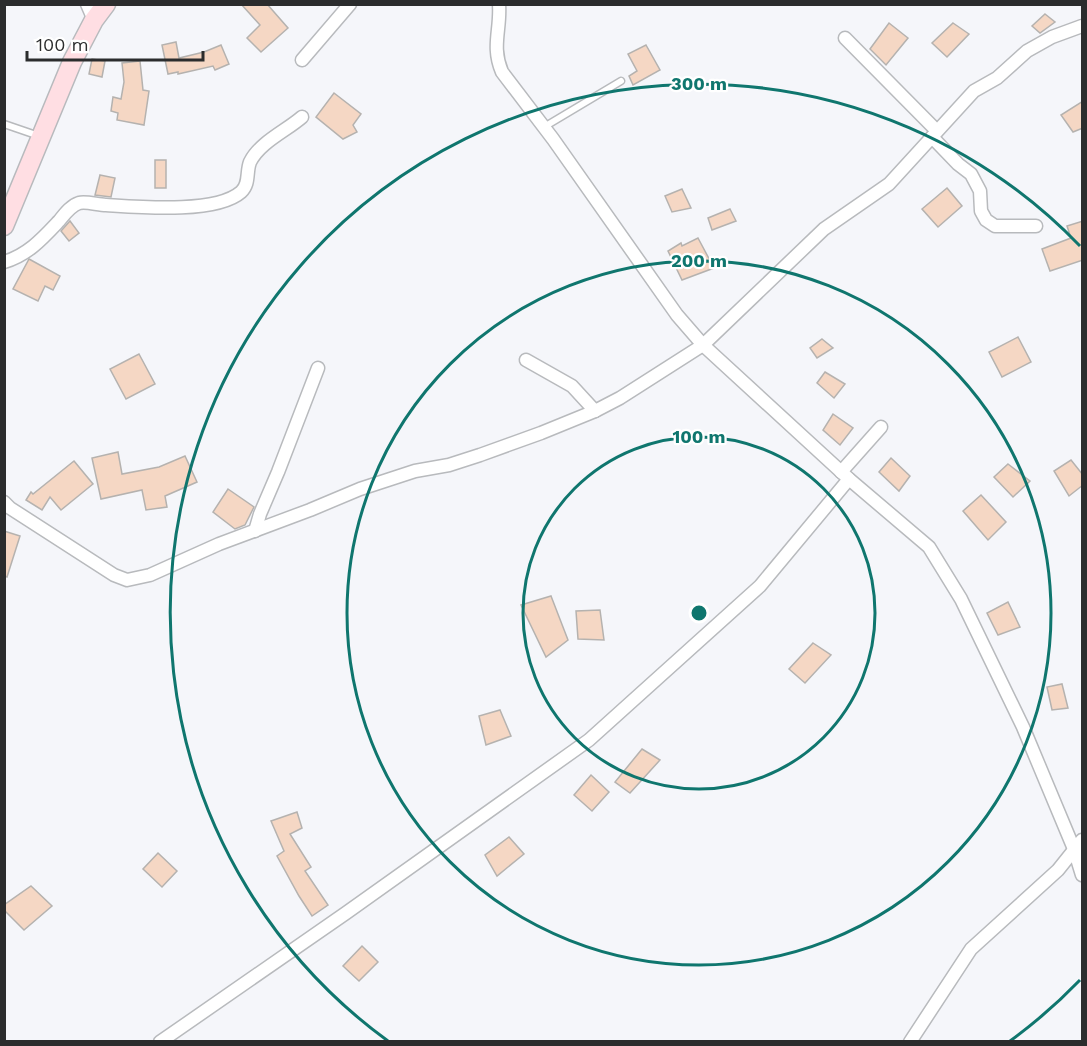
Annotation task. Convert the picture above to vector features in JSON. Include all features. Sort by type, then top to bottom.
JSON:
[{"type":"main road","points":[[4,226],[72,63],[90,12],[106,4]]},
{"type":"street","points":[[302,60],[350,4]]},
{"type":"street","points":[[499,4],[495,46],[496,59],[502,72],[544,127],[677,315],[703,345],[845,476],[929,547],[961,599],[1078,845],[1083,875]]},
{"type":"street","points":[[4,502],[68,546],[114,575],[127,580],[150,575],[219,544],[387,479],[480,455],[595,411],[620,398],[703,345],[824,229],[889,184],[974,91],[997,78],[1027,51],[1052,37],[1083,26]]},
{"type":"street","points":[[845,38],[935,134],[958,164],[971,174],[980,191],[981,211],[986,220],[995,226],[1036,226]]},
{"type":"street","points":[[4,262],[17,258],[29,250],[67,212],[80,203],[160,207],[193,206],[227,200],[242,191],[248,181],[250,163],[260,149],[302,117]]},
{"type":"street","points":[[526,360],[572,386],[595,411]]},
{"type":"street","points":[[255,531],[318,368]]},
{"type":"street","points":[[160,1041],[346,913],[589,740],[760,586],[881,427]]},
{"type":"street","points":[[910,1041],[971,949],[1058,870],[1078,845]]},
{"type":"lane","points":[[544,127],[621,81]]},
{"type":"lane","points":[[4,124],[42,137]]},
{"type":"building","points":[[241,4],[267,4],[288,28],[261,52],[247,38],[260,25]]},
{"type":"building","points":[[1045,14],[1055,22],[1040,33],[1032,26]]},
{"type":"building","points":[[889,23],[908,38],[886,65],[870,49]]},
{"type":"building","points":[[953,23],[969,34],[947,57],[932,43]]},
{"type":"building","points":[[176,42],[179,58],[221,45],[229,64],[215,70],[213,66],[168,74],[162,45]]},
{"type":"building","points":[[646,45],[660,70],[633,85],[629,76],[637,71],[628,54]]},
{"type":"building","points":[[92,59],[105,61],[102,77],[89,74]]},
{"type":"building","points":[[140,61],[143,90],[149,91],[144,125],[117,120],[118,113],[111,111],[113,97],[121,99],[124,82],[122,63]]},
{"type":"building","points":[[334,93],[361,114],[353,125],[357,132],[343,139],[316,117]]},
{"type":"building","points":[[1083,101],[1083,128],[1073,132],[1061,115]]},
{"type":"building","points":[[155,160],[166,160],[166,188],[155,188]]},
{"type":"building","points":[[100,175],[115,178],[111,197],[95,195]]},
{"type":"building","points":[[947,188],[962,206],[938,227],[922,209]]},
{"type":"building","points":[[682,189],[691,208],[672,212],[665,196]]},
{"type":"building","points":[[730,209],[736,221],[712,230],[708,218]]},
{"type":"building","points":[[70,221],[79,233],[69,241],[61,231]]},
{"type":"building","points":[[1083,221],[1083,260],[1050,271],[1042,249],[1071,238],[1067,226]]},
{"type":"building","points":[[698,238],[714,268],[682,280],[668,251],[681,243],[682,246]]},
{"type":"building","points":[[29,259],[60,276],[53,290],[45,286],[38,301],[13,289]]},
{"type":"building","points":[[1018,337],[1031,362],[1002,377],[989,352]]},
{"type":"building","points":[[822,339],[833,348],[817,358],[810,348]]},
{"type":"building","points":[[139,354],[155,384],[126,399],[110,369]]},
{"type":"building","points":[[825,372],[845,384],[834,398],[817,383]]},
{"type":"building","points":[[833,414],[853,428],[840,445],[823,430]]},
{"type":"building","points":[[118,452],[122,474],[159,467],[185,456],[197,482],[165,496],[167,507],[146,510],[142,490],[101,499],[92,458]]},
{"type":"building","points":[[891,458],[910,476],[899,491],[879,472]]},
{"type":"building","points":[[1071,460],[1083,475],[1083,485],[1069,496],[1054,471]]},
{"type":"building","points":[[74,461],[93,484],[61,510],[50,497],[42,510],[26,500],[31,492],[33,494]]},
{"type":"building","points":[[1008,464],[1030,481],[1013,497],[994,477]]},
{"type":"building","points":[[228,489],[254,507],[245,525],[235,529],[213,512]]},
{"type":"building","points":[[981,495],[1006,522],[988,540],[963,511]]},
{"type":"building","points":[[4,531],[20,536],[7,577],[4,576]]},
{"type":"building","points":[[551,596],[568,640],[546,657],[521,605]]},
{"type":"building","points":[[1008,602],[1020,627],[998,635],[987,613]]},
{"type":"building","points":[[600,610],[604,640],[578,639],[576,611]]},
{"type":"building","points":[[813,643],[831,655],[805,683],[789,669]]},
{"type":"building","points":[[1062,684],[1068,708],[1052,710],[1047,687]]},
{"type":"building","points":[[500,710],[511,736],[486,745],[479,716]]},
{"type":"building","points":[[642,749],[660,760],[630,793],[615,782]]},
{"type":"building","points":[[591,775],[609,792],[592,811],[574,795]]},
{"type":"building","points":[[297,812],[302,828],[290,834],[311,867],[305,871],[328,905],[312,916],[277,856],[284,851],[271,821]]},
{"type":"building","points":[[509,837],[524,854],[497,876],[485,855]]},
{"type":"building","points":[[158,853],[177,871],[162,887],[143,869]]},
{"type":"building","points":[[31,886],[52,906],[24,930],[4,910],[4,905]]},
{"type":"building","points":[[362,946],[378,962],[359,981],[343,966]]}]
